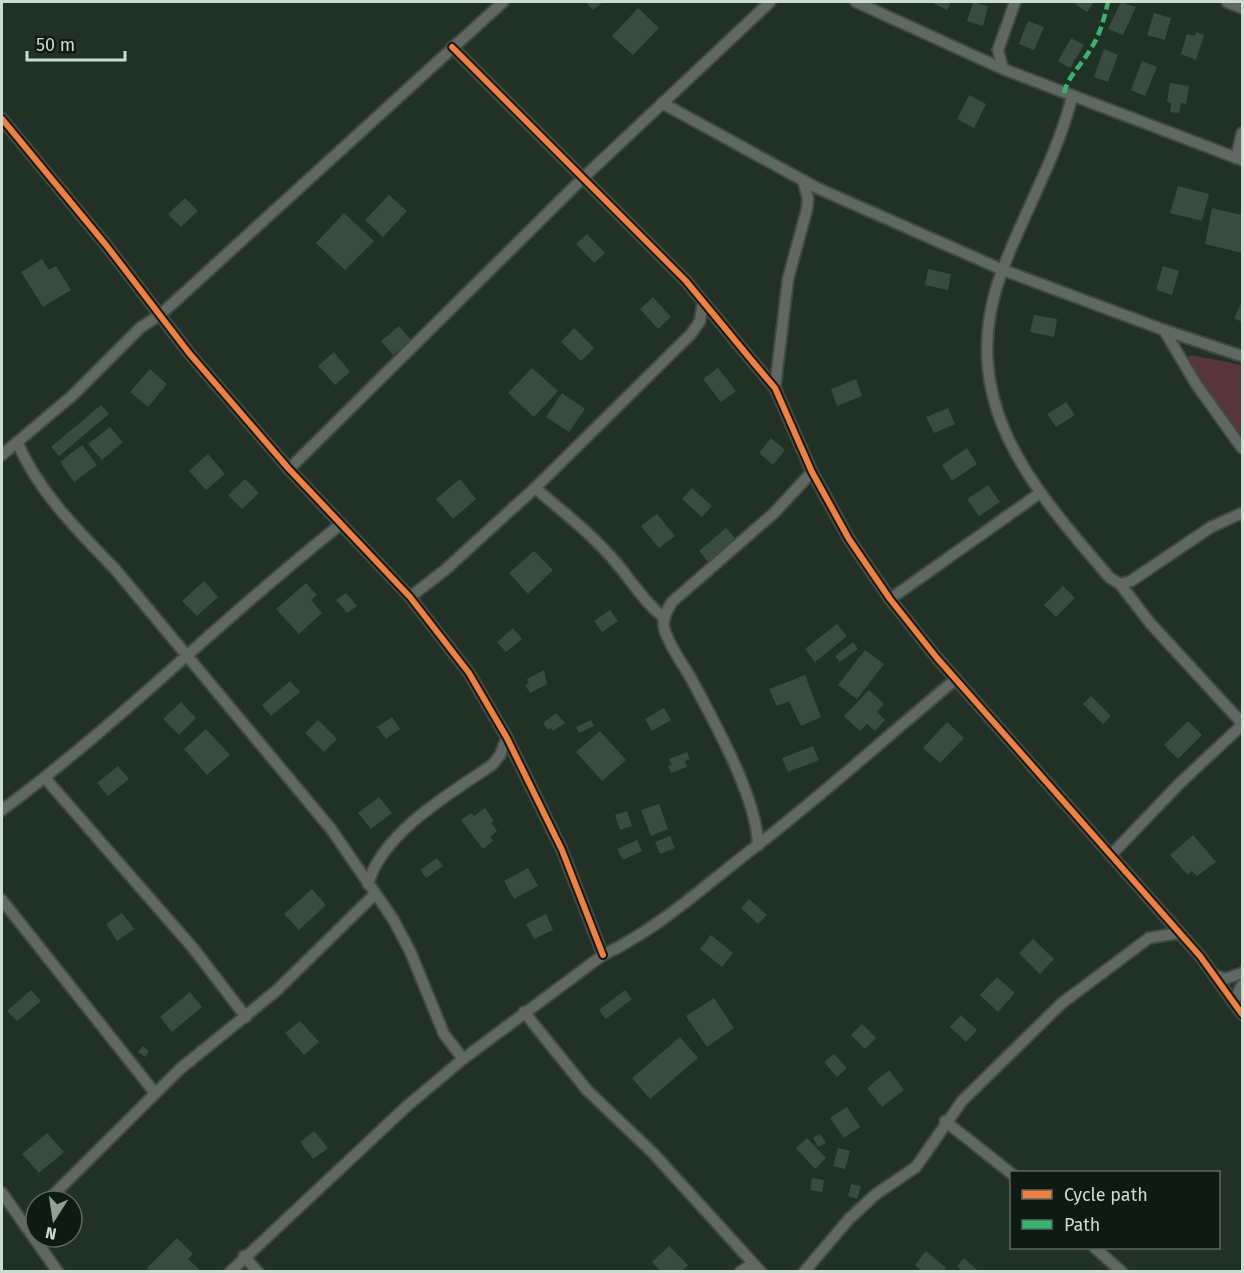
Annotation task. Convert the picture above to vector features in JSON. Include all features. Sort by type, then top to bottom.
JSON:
[{"type":"street","points":[[2,455],[73,395],[141,327],[160,315],[503,2]]},
{"type":"street","points":[[289,469],[583,178],[770,2]]},
{"type":"street","points":[[856,2],[1003,69],[1239,159],[1242,133]]},
{"type":"street","points":[[1003,69],[998,50],[1015,2]]},
{"type":"street","points":[[1227,2],[1242,8]]},
{"type":"street","points":[[452,47],[703,302],[775,388],[812,472],[849,539],[890,599],[956,679],[1112,854],[1215,975],[1242,1014]]},
{"type":"street","points":[[1072,97],[1065,123],[1003,270],[990,309],[987,363],[1005,432],[1040,494],[1110,578],[1120,584],[1150,623],[1242,724],[1180,783],[1112,854]]},
{"type":"street","points":[[662,103],[803,180],[1003,270],[1164,330],[1242,356]]},
{"type":"street","points":[[2,119],[189,353],[289,469],[410,597],[469,673],[507,738],[562,850],[603,955]]},
{"type":"street","points":[[775,388],[788,279],[807,209],[808,199],[803,180]]},
{"type":"street","points":[[410,597],[445,570],[535,488],[691,334],[700,321],[703,302]]},
{"type":"street","points":[[1164,330],[1196,384],[1242,448]]},
{"type":"street","points":[[17,442],[28,468],[76,529],[115,569],[331,829],[393,919],[410,951],[444,1034],[463,1059]]},
{"type":"street","points":[[758,845],[758,828],[744,788],[695,685],[667,636],[664,618],[672,602],[774,513],[812,472]]},
{"type":"street","points":[[535,488],[605,551],[643,599],[664,618]]},
{"type":"street","points":[[890,599],[1040,494]]},
{"type":"street","points":[[1120,584],[1131,581],[1211,528],[1242,513]]},
{"type":"street","points":[[2,810],[45,778],[285,568],[340,525]]},
{"type":"street","points":[[230,1272],[244,1256],[355,1152],[463,1059],[603,955],[628,944],[681,908],[792,820],[956,679]]},
{"type":"street","points":[[368,884],[373,866],[382,852],[420,817],[492,765],[500,755],[507,738]]},
{"type":"street","points":[[45,778],[186,939],[246,1017]]},
{"type":"street","points":[[59,1189],[180,1069],[246,1017],[375,894]]},
{"type":"street","points":[[2,900],[155,1093]]},
{"type":"street","points":[[804,1272],[849,1219],[876,1194],[916,1167],[945,1121],[962,1101],[1062,1003],[1149,938],[1158,927],[1162,914]]},
{"type":"street","points":[[1149,938],[1179,933]]},
{"type":"street","points":[[1215,975],[1225,979],[1242,974]]},
{"type":"street","points":[[1234,1001],[1242,985]]},
{"type":"street","points":[[524,1012],[587,1090],[654,1154],[761,1272]]},
{"type":"street","points":[[945,1121],[1010,1173]]},
{"type":"street","points":[[2,1193],[24,1224]]},
{"type":"street","points":[[42,1249],[58,1272]]},
{"type":"street","points":[[1096,1249],[1122,1272]]},
{"type":"street","points":[[244,1256],[258,1272]]},
{"type":"street","points":[[740,1272],[752,1264]]},
{"type":"shaded area","points":[[1191,355],[1242,365],[1242,447],[1183,360]]},
{"type":"building","points":[[586,2],[603,2],[593,10]]},
{"type":"building","points":[[931,2],[951,2],[947,10]]},
{"type":"building","points":[[973,2],[988,6],[983,26],[967,21]]},
{"type":"building","points":[[1094,2],[1087,12],[1075,4]]},
{"type":"building","points":[[1121,2],[1136,7],[1123,35],[1108,29]]},
{"type":"building","points":[[638,8],[659,28],[633,55],[612,36]]},
{"type":"building","points":[[1154,13],[1171,18],[1165,40],[1147,35]]},
{"type":"building","points":[[1028,21],[1044,27],[1034,50],[1019,44]]},
{"type":"building","points":[[1196,32],[1204,35],[1196,60],[1181,54],[1187,34],[1195,36]]},
{"type":"building","points":[[1071,38],[1084,45],[1070,68],[1058,61]]},
{"type":"building","points":[[1104,49],[1118,55],[1108,82],[1094,77]]},
{"type":"building","points":[[1142,61],[1157,67],[1145,96],[1131,90]]},
{"type":"building","points":[[1170,83],[1189,86],[1186,104],[1181,103],[1179,113],[1170,112],[1171,103],[1167,102]]},
{"type":"building","points":[[969,95],[986,104],[974,128],[957,119]]},
{"type":"building","points":[[1178,186],[1209,194],[1202,221],[1170,213]]},
{"type":"building","points":[[389,195],[407,211],[383,237],[365,220]]},
{"type":"building","points":[[185,198],[198,211],[181,227],[168,214]]},
{"type":"building","points":[[1212,208],[1242,215],[1242,253],[1205,244]]},
{"type":"building","points":[[344,213],[374,241],[345,270],[316,243]]},
{"type":"building","points":[[587,234],[605,253],[594,263],[576,244]]},
{"type":"building","points":[[42,259],[49,270],[56,266],[71,290],[43,307],[21,272]]},
{"type":"building","points":[[1163,266],[1179,271],[1172,295],[1156,290]]},
{"type":"building","points":[[928,269],[951,274],[948,290],[925,285]]},
{"type":"building","points":[[653,297],[671,317],[658,329],[640,309]]},
{"type":"building","points":[[1242,302],[1242,322],[1234,318]]},
{"type":"building","points":[[1034,315],[1057,319],[1054,337],[1030,332]]},
{"type":"building","points":[[399,326],[411,340],[393,355],[381,341]]},
{"type":"building","points":[[574,328],[594,348],[581,361],[561,342]]},
{"type":"building","points":[[334,352],[350,372],[335,385],[318,366]]},
{"type":"building","points":[[532,368],[558,391],[534,417],[508,393]]},
{"type":"building","points":[[718,368],[736,391],[721,402],[703,379]]},
{"type":"building","points":[[150,369],[167,384],[148,407],[130,392]]},
{"type":"building","points":[[856,379],[862,396],[837,406],[831,389]]},
{"type":"building","points":[[562,393],[585,409],[569,432],[546,417]]},
{"type":"building","points":[[1066,402],[1075,415],[1056,427],[1047,414]]},
{"type":"building","points":[[101,405],[109,414],[59,456],[51,447]]},
{"type":"building","points":[[948,408],[955,424],[934,433],[926,417]]},
{"type":"building","points":[[110,427],[123,442],[102,460],[88,444]]},
{"type":"building","points":[[771,438],[785,450],[773,465],[759,453]]},
{"type":"building","points":[[82,445],[97,465],[74,482],[60,462]]},
{"type":"building","points":[[967,448],[977,464],[952,481],[942,465]]},
{"type":"building","points":[[208,454],[225,474],[206,490],[189,471]]},
{"type":"building","points":[[245,479],[259,493],[242,509],[228,495]]},
{"type":"building","points":[[460,479],[476,499],[453,519],[436,499]]},
{"type":"building","points":[[988,485],[1000,502],[979,516],[967,499]]},
{"type":"building","points":[[692,488],[712,506],[702,517],[682,499]]},
{"type":"building","points":[[657,514],[675,536],[659,548],[641,526]]},
{"type":"building","points":[[726,528],[736,539],[709,563],[699,551]]},
{"type":"building","points":[[534,551],[553,570],[528,594],[509,573]]},
{"type":"building","points":[[204,581],[218,597],[197,616],[182,601]]},
{"type":"building","points":[[306,583],[317,595],[311,600],[322,613],[299,634],[276,609]]},
{"type":"building","points":[[1063,586],[1075,598],[1056,617],[1044,605]]},
{"type":"building","points":[[346,593],[357,606],[347,613],[336,600]]},
{"type":"building","points":[[610,610],[618,621],[602,632],[594,621]]},
{"type":"building","points":[[837,624],[847,636],[815,662],[805,649]]},
{"type":"building","points":[[513,628],[522,639],[506,652],[497,642]]},
{"type":"building","points":[[853,642],[858,649],[840,662],[835,656]]},
{"type":"building","points":[[865,650],[884,664],[857,699],[838,685]]},
{"type":"building","points":[[544,670],[547,684],[530,693],[525,685],[529,683],[527,679]]},
{"type":"building","points":[[805,675],[821,717],[801,726],[789,701],[777,706],[769,689]]},
{"type":"building","points":[[290,681],[300,692],[271,716],[262,705]]},
{"type":"building","points":[[869,690],[884,704],[877,712],[885,720],[875,731],[867,724],[860,731],[844,716]]},
{"type":"building","points":[[1091,696],[1111,716],[1103,724],[1083,704]]},
{"type":"building","points":[[181,702],[196,718],[179,735],[163,719]]},
{"type":"building","points":[[664,708],[671,720],[652,731],[645,719]]},
{"type":"building","points":[[556,713],[565,723],[553,731],[551,728],[548,730],[543,723]]},
{"type":"building","points":[[392,717],[400,729],[386,739],[377,727]]},
{"type":"building","points":[[318,720],[337,739],[324,752],[305,733]]},
{"type":"building","points":[[591,720],[594,726],[579,733],[576,727]]},
{"type":"building","points":[[1188,721],[1202,735],[1178,759],[1164,745]]},
{"type":"building","points":[[947,722],[964,738],[940,763],[923,748]]},
{"type":"building","points":[[206,729],[230,755],[207,775],[184,749]]},
{"type":"building","points":[[600,731],[626,760],[602,781],[576,752]]},
{"type":"building","points":[[813,746],[819,760],[788,772],[782,758]]},
{"type":"building","points":[[687,752],[690,759],[685,761],[687,767],[671,773],[668,766],[672,765],[669,759]]},
{"type":"building","points":[[118,766],[129,779],[108,796],[97,783]]},
{"type":"building","points":[[379,797],[392,813],[371,829],[358,813]]},
{"type":"building","points":[[659,804],[668,829],[651,836],[641,810]]},
{"type":"building","points":[[485,808],[494,821],[491,823],[497,831],[490,837],[493,841],[483,849],[461,820],[471,813],[474,816]]},
{"type":"building","points":[[627,811],[632,826],[620,830],[615,815]]},
{"type":"building","points":[[1193,835],[1216,862],[1197,876],[1192,871],[1188,875],[1170,855]]},
{"type":"building","points":[[670,836],[675,848],[660,854],[655,842]]},
{"type":"building","points":[[637,840],[642,851],[623,860],[617,849]]},
{"type":"building","points":[[437,858],[443,866],[426,878],[420,870]]},
{"type":"building","points":[[528,868],[538,886],[514,899],[504,881]]},
{"type":"building","points":[[312,889],[326,905],[299,930],[284,914]]},
{"type":"building","points":[[749,899],[767,915],[758,924],[741,908]]},
{"type":"building","points":[[122,913],[134,929],[117,941],[106,924]]},
{"type":"building","points":[[546,914],[553,930],[534,939],[526,924]]},
{"type":"building","points":[[711,935],[733,953],[722,967],[700,949]]},
{"type":"building","points":[[1033,939],[1054,959],[1040,974],[1019,953]]},
{"type":"building","points":[[997,977],[1015,993],[998,1012],[980,995]]},
{"type":"building","points":[[31,990],[41,1001],[17,1021],[7,1011]]},
{"type":"building","points":[[625,990],[632,999],[606,1019],[599,1010]]},
{"type":"building","points":[[190,992],[202,1007],[172,1032],[160,1017]]},
{"type":"building","points":[[714,998],[734,1028],[707,1047],[686,1016]]},
{"type":"building","points":[[961,1015],[977,1030],[966,1042],[950,1027]]},
{"type":"building","points":[[300,1021],[319,1042],[304,1055],[285,1033]]},
{"type":"building","points":[[862,1024],[876,1038],[865,1049],[851,1035]]},
{"type":"building","points":[[680,1037],[698,1058],[650,1099],[632,1078]]},
{"type":"building","points":[[143,1046],[149,1051],[145,1057],[138,1052]]},
{"type":"building","points":[[834,1054],[847,1068],[837,1077],[824,1062]]},
{"type":"building","points":[[889,1070],[904,1090],[882,1107],[867,1088]]},
{"type":"building","points":[[847,1107],[860,1127],[844,1138],[830,1118]]},
{"type":"building","points":[[314,1131],[328,1148],[313,1159],[300,1142]]},
{"type":"building","points":[[47,1133],[64,1152],[39,1173],[22,1154]]},
{"type":"building","points":[[820,1134],[826,1143],[818,1147],[813,1138]]},
{"type":"building","points":[[807,1138],[826,1158],[815,1169],[796,1148]]},
{"type":"building","points":[[838,1148],[850,1151],[845,1169],[833,1166]]},
{"type":"building","points":[[812,1178],[824,1180],[822,1192],[810,1190]]},
{"type":"building","points":[[851,1184],[861,1186],[857,1199],[848,1196]]},
{"type":"building","points":[[177,1238],[193,1254],[188,1259],[199,1269],[196,1272],[151,1272],[147,1268]]},
{"type":"building","points":[[669,1246],[688,1265],[681,1272],[662,1272],[652,1262]]},
{"type":"building","points":[[926,1251],[946,1268],[943,1272],[923,1272],[915,1265]]},
{"type":"building","points":[[964,1258],[979,1272],[963,1272],[957,1266]]},
{"type":"marked path","points":[[1064,93],[1068,81],[1096,39],[1108,2]]},
{"type":"cycle path","points":[[452,47],[686,281],[775,388],[812,472],[849,539],[890,599],[937,658],[1200,956],[1242,1014]]},
{"type":"cycle path","points":[[2,119],[106,245],[189,353],[289,469],[410,597],[469,673],[507,738],[562,850],[603,955]]}]
